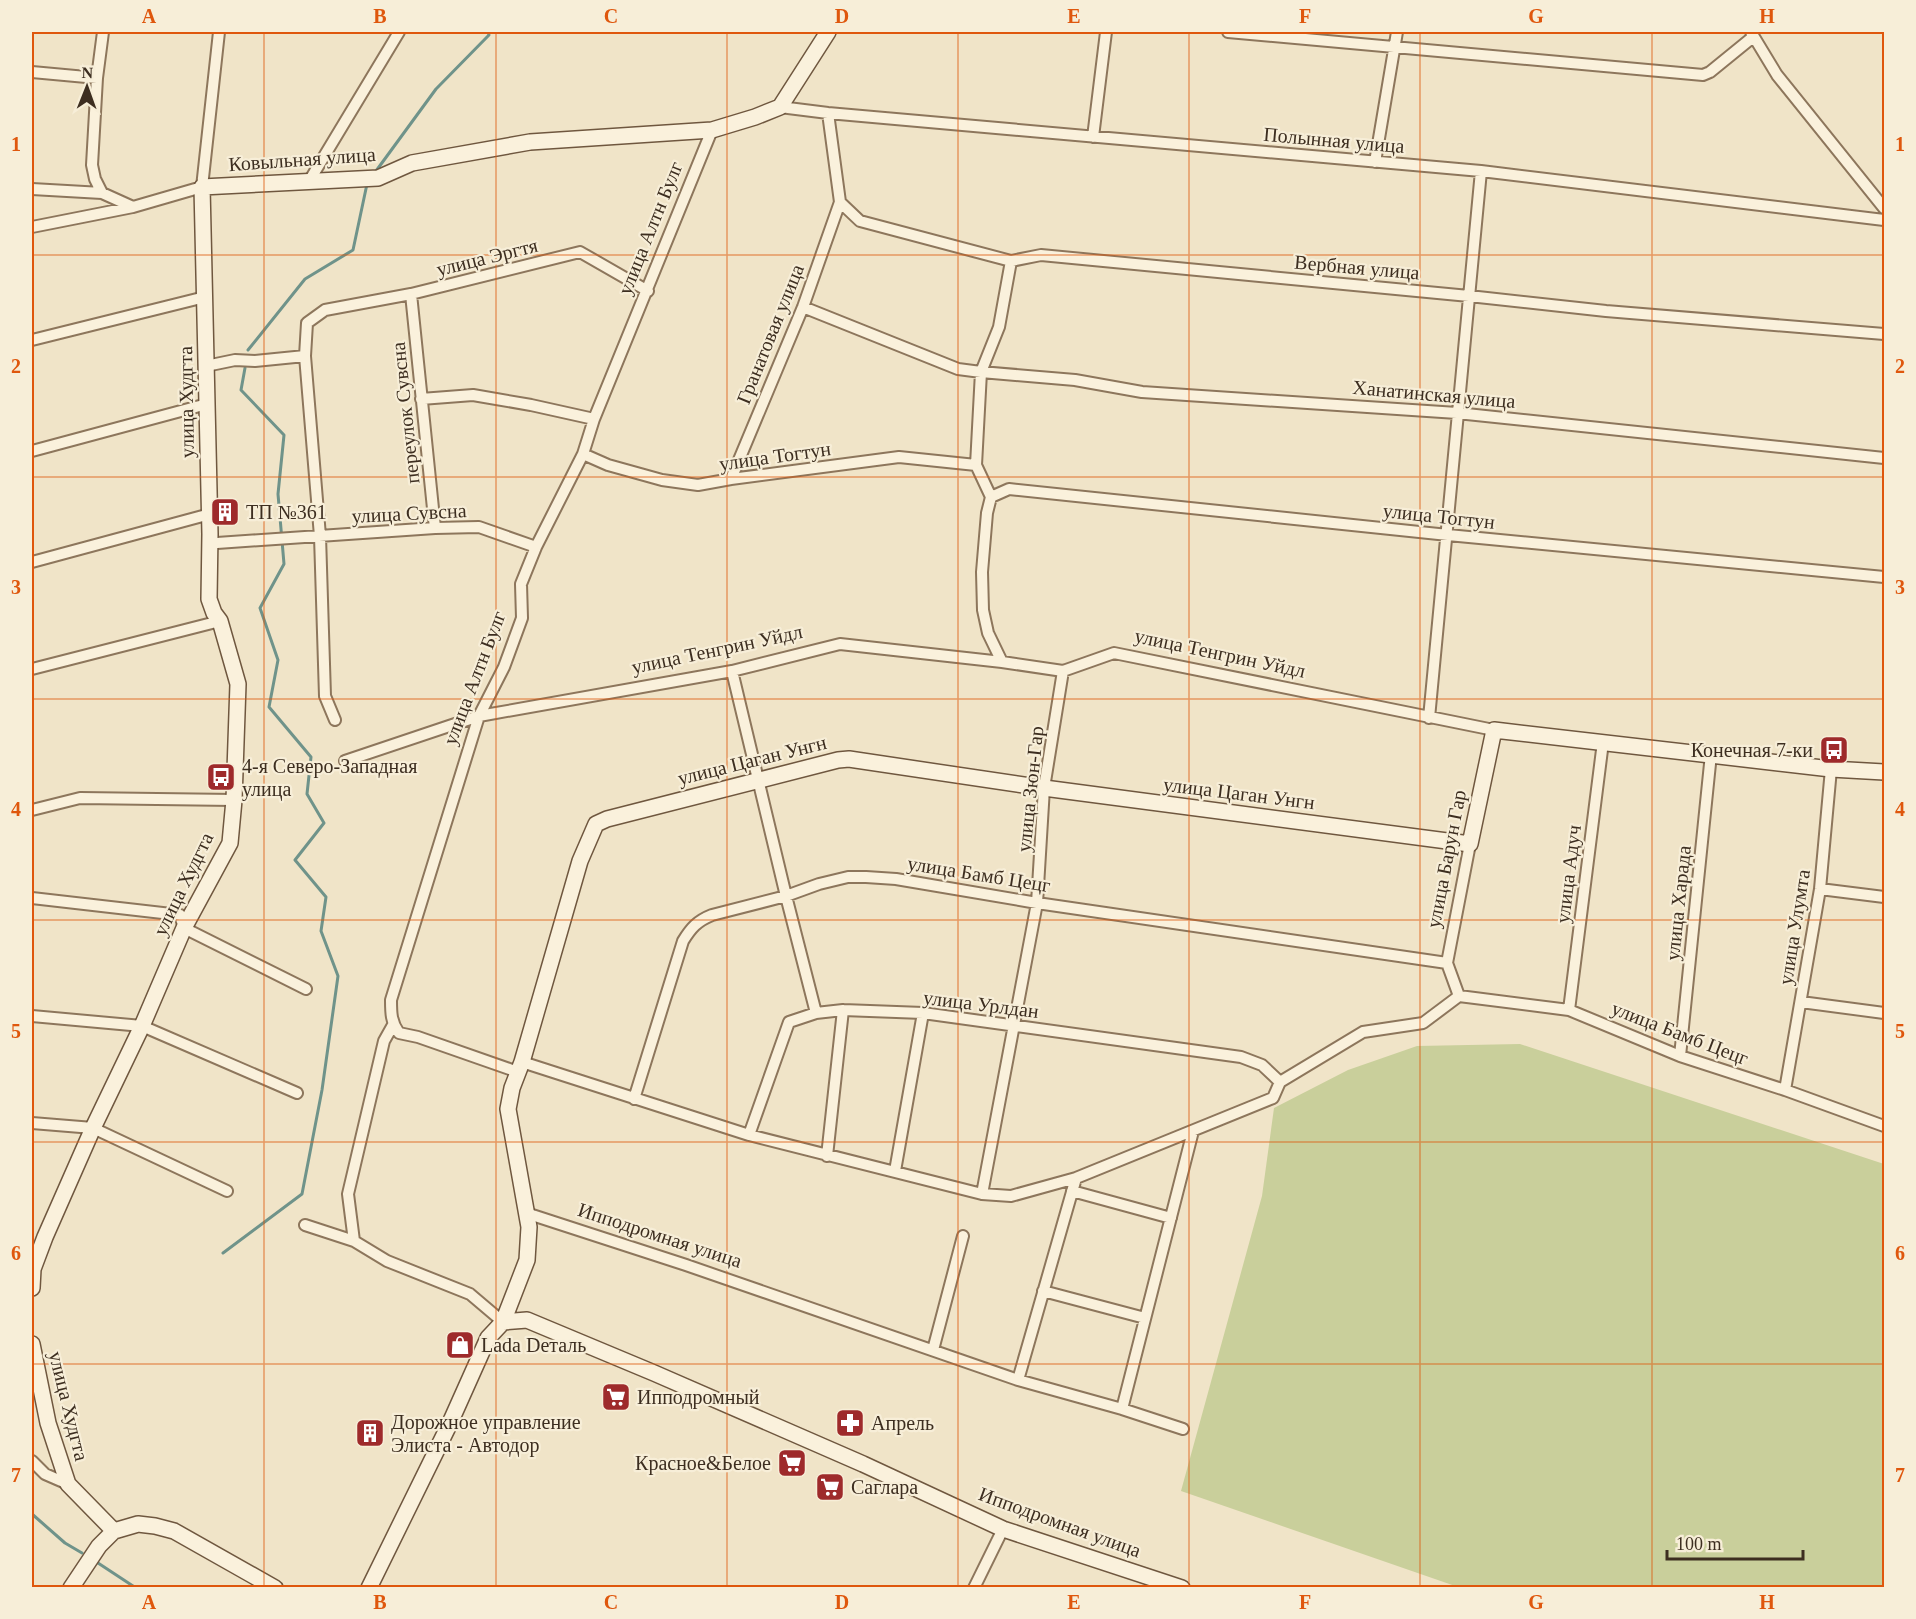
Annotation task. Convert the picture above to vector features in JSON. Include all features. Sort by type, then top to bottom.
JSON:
[{"type":"street","points":[[102,193],[92,165],[97,78],[103,32]]},
{"type":"street","points":[[202,187],[219,32]]},
{"type":"street","points":[[308,183],[399,32]]},
{"type":"street","points":[[780,107],[828,32]]},
{"type":"street","points":[[1093,137],[1106,32]]},
{"type":"street","points":[[1228,32],[1703,75],[1710,72],[1752,34],[1777,75],[1884,208]]},
{"type":"street","points":[[1375,162],[1397,32]]},
{"type":"street","points":[[32,72],[97,78]]},
{"type":"street","name":"Ковыльная улица","points":[[32,227],[133,207],[202,187],[378,178],[412,163],[530,142],[712,130],[780,107]]},
{"type":"street","name":"Полынная улица","points":[[780,107],[1481,171],[1884,220]]},
{"type":"street","points":[[828,113],[840,202]]},
{"type":"street","name":"улица Алтн Булг","points":[[393,1025],[391,1000],[479,716],[504,667],[522,618],[521,584],[536,547],[583,454],[594,418],[648,291],[712,130]]},
{"type":"street","points":[[1429,718],[1481,171]]},
{"type":"street","name":"улица Худгта","points":[[32,1288],[33,1269],[41,1248],[93,1128],[142,1026],[184,928],[230,843],[234,800],[238,684],[220,621],[209,599],[210,514],[202,187]]},
{"type":"street","points":[[32,189],[102,193],[133,207]]},
{"type":"street","name":"Вербная улица","points":[[840,202],[860,221],[1011,261],[1041,255],[1606,311],[1884,334]]},
{"type":"street","name":"Гранатовая улица","points":[[731,479],[803,307],[840,202]]},
{"type":"street","name":"улица Эргтя","points":[[305,356],[307,323],[325,310],[411,294],[580,252],[648,291]]},
{"type":"street","points":[[1002,662],[988,633],[983,610],[982,573],[987,513],[991,497],[976,465],[981,372],[999,327],[1011,261]]},
{"type":"street","name":"переулок Сувсна","points":[[411,294],[435,528]]},
{"type":"street","points":[[32,340],[205,297]]},
{"type":"street","name":"Ханатинская улица","points":[[803,307],[958,369],[1075,380],[1142,392],[1457,413],[1884,458]]},
{"type":"street","points":[[206,366],[235,360],[255,361],[305,356],[320,536],[325,696],[335,720]]},
{"type":"street","points":[[422,399],[472,395],[594,418]]},
{"type":"street","points":[[32,451],[207,404]]},
{"type":"street","name":"улица Тогтун","points":[[583,454],[608,465],[671,481],[698,485],[899,457],[976,465]]},
{"type":"street","name":"улица Тогтун","points":[[991,497],[1009,489],[1448,535],[1884,577]]},
{"type":"street","points":[[32,562],[210,514]]},
{"type":"street","name":"улица Сувсна","points":[[210,545],[435,528],[479,527],[536,547]]},
{"type":"street","points":[[32,669],[220,621]]},
{"type":"street","name":"улица Тенгрин Уйдл","points":[[345,761],[479,716],[732,671],[840,644],[1063,671],[1114,653],[1494,730],[1831,769],[1884,772]]},
{"type":"street","points":[[732,671],[816,1013]]},
{"type":"street","name":"улица Зюн-Гар","points":[[982,1194],[1037,903],[1044,789],[1063,671]]},
{"type":"street","name":"улица Барун Гар","points":[[1459,996],[1448,963],[1494,730]]},
{"type":"street","name":"улица Адуч","points":[[1569,1010],[1603,742]]},
{"type":"street","name":"улица Харада","points":[[1680,1056],[1711,754]]},
{"type":"street","name":"улица Цаган Унгн","points":[[503,1322],[526,1260],[529,1227],[508,1109],[512,1088],[580,861],[596,824],[607,819],[759,779],[849,759],[1044,789],[1470,844]]},
{"type":"street","name":"улица Улумта","points":[[1785,1090],[1820,889],[1831,769]]},
{"type":"street","points":[[32,810],[80,798],[234,800]]},
{"type":"street","name":"улица Бамб Цецг","points":[[634,1099],[683,941],[691,927],[712,915],[786,896],[819,884],[848,878],[896,879],[1037,903],[1448,963]]},
{"type":"street","points":[[1820,889],[1884,897]]},
{"type":"street","points":[[32,898],[180,915],[184,928],[306,989]]},
{"type":"street","points":[[354,1241],[348,1194],[384,1041],[393,1025],[399,1033],[634,1099],[749,1135],[982,1194],[1011,1196],[1076,1178],[1273,1098],[1280,1082],[1363,1032],[1423,1023],[1459,996]]},
{"type":"street","name":"улица Бамб Цецг","points":[[1459,996],[1569,1010],[1680,1056],[1785,1090],[1884,1126]]},
{"type":"street","points":[[1801,1002],[1884,1013]]},
{"type":"street","points":[[827,1156],[843,1010]]},
{"type":"street","name":"улица Урлдан","points":[[749,1135],[789,1022],[816,1013],[843,1010],[923,1013],[1241,1056],[1262,1065],[1280,1082]]},
{"type":"street","points":[[895,1171],[923,1013]]},
{"type":"street","points":[[32,1016],[142,1026],[297,1093]]},
{"type":"street","points":[[32,1123],[93,1128],[227,1191]]},
{"type":"street","points":[[1122,1409],[1193,1131]]},
{"type":"street","points":[[1018,1380],[1076,1178]]},
{"type":"street","points":[[1072,1191],[1171,1218]]},
{"type":"street","name":"Ипподромная улица","points":[[526,1213],[686,1265],[1018,1380],[1122,1409],[1183,1429]]},
{"type":"street","points":[[305,1225],[354,1241],[387,1261],[470,1294],[503,1322],[488,1338],[450,1423],[369,1587]]},
{"type":"street","points":[[933,1350],[963,1236]]},
{"type":"street","points":[[1043,1291],[1145,1318]]},
{"type":"street","name":"Ипподромная улица","points":[[503,1322],[527,1320],[863,1464],[1003,1528],[1182,1587]]},
{"type":"street","name":"улица Худгта","points":[[32,1344],[48,1424],[68,1484],[114,1531]]},
{"type":"street","points":[[32,1461],[45,1474],[68,1484]]},
{"type":"street","points":[[71,1587],[99,1546],[114,1531],[138,1524],[174,1531],[194,1540],[275,1587]]},
{"type":"street","points":[[974,1587],[1003,1528]]},
{"type":"green space","points":[[1520,1044],[1884,1164],[1884,1587],[1458,1587],[1181,1491],[1262,1196],[1274,1108],[1348,1070],[1417,1046]]},
{"type":"waterway","points":[[376,171],[436,89],[489,35],[488,32]]},
{"type":"waterway","points":[[248,350],[305,279],[353,250],[367,184]]},
{"type":"waterway","points":[[223,1253],[302,1194],[322,1090],[338,976],[321,931],[326,897],[295,860],[324,823],[307,794],[311,757],[269,707],[278,660],[260,608],[284,564],[278,494],[284,435],[241,390],[245,368]]},
{"type":"waterway","points":[[32,1514],[65,1543],[82,1553]]},
{"type":"waterway","points":[[95,1561],[136,1588]]},
{"type":"place","name":"ТП №361","points":[[225,512]]},
{"type":"place","name":"Конечная 7-ки","points":[[1834,750]]},
{"type":"place","name":"4-я Северо-Западная улица","points":[[221,777]]},
{"type":"place","name":"Lada Dеталь","points":[[460,1345]]},
{"type":"place","name":"Ипподромный","points":[[616,1397]]},
{"type":"place","name":"Апрель","points":[[850,1423]]},
{"type":"place","name":"Дорожное управление Элиста - Автодор","points":[[370,1433]]},
{"type":"place","name":"Красное&Белое","points":[[792,1463]]},
{"type":"place","name":"Саглара","points":[[830,1487]]}]
